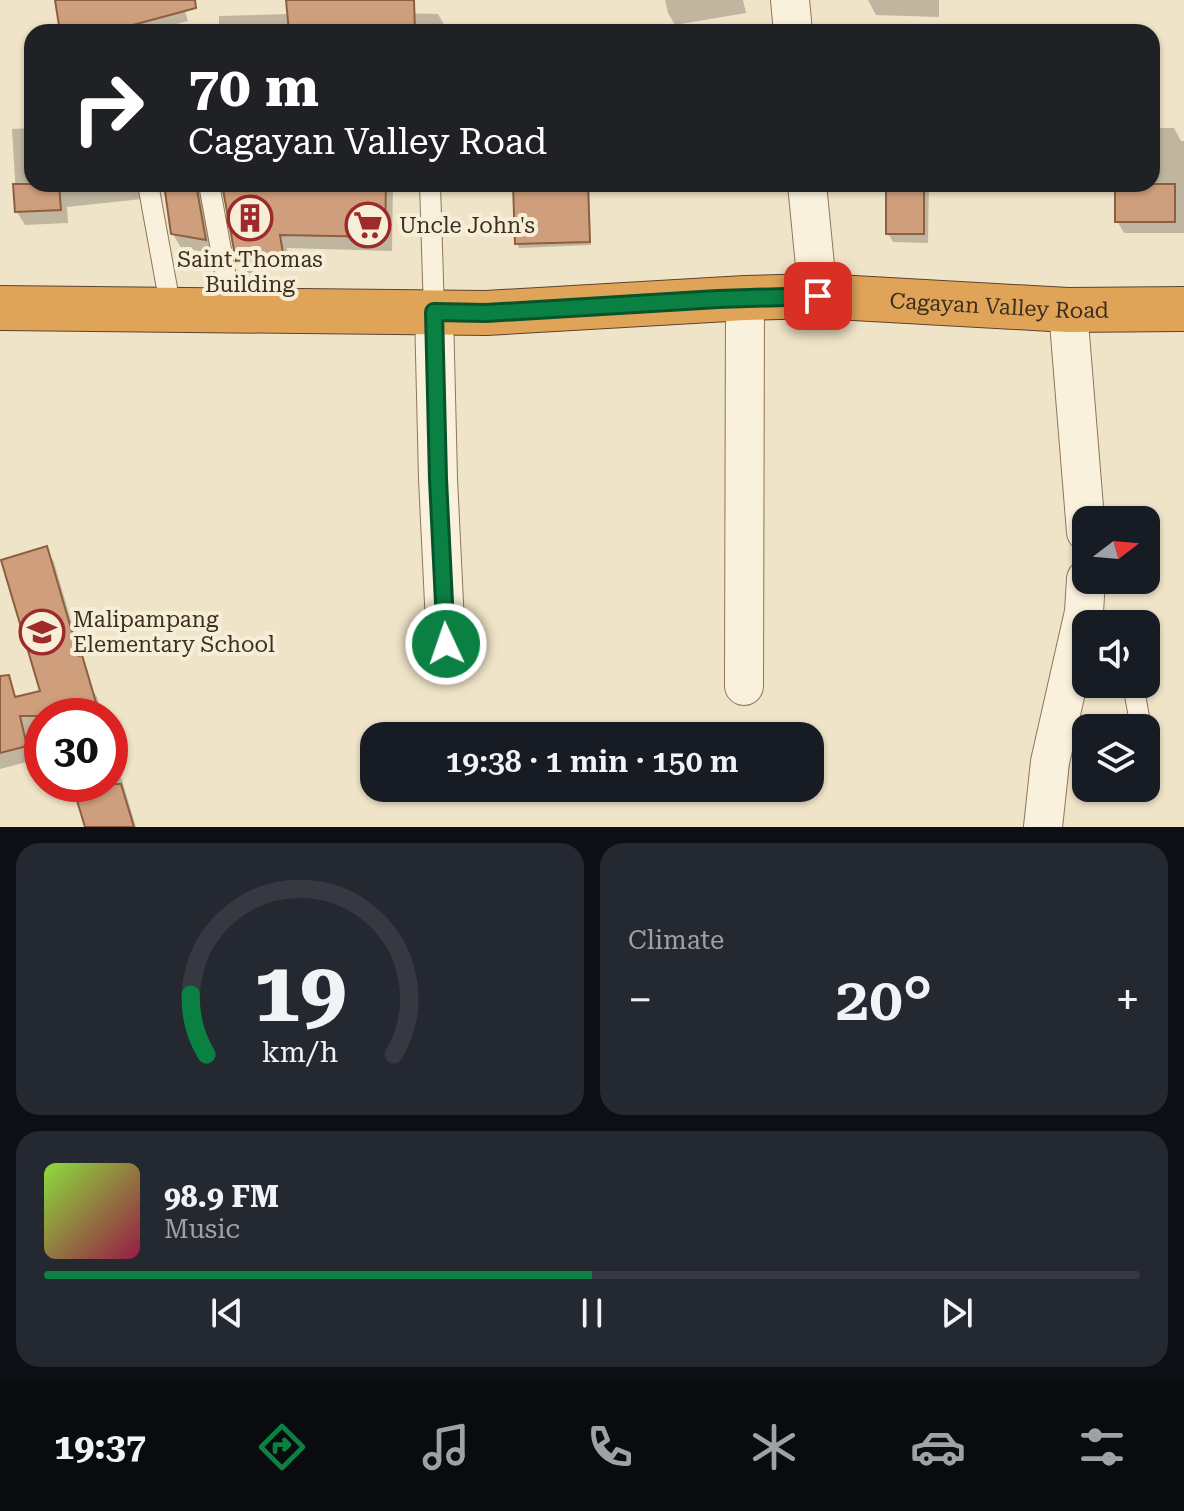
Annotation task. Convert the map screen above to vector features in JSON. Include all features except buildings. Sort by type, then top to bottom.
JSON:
[{"type":"highway","name":"Cagayan Valley Road","points":[[0,310],[486,313],[818,296],[1068,310],[1184,309]]},
{"type":"street","points":[[790,0],[792,24]]},
{"type":"street","points":[[808,192],[818,296]]},
{"type":"street","points":[[744,686],[745,298]]},
{"type":"street","points":[[1068,310],[1084,506]]},
{"type":"street","points":[[434,312],[446,644]]},
{"type":"street","points":[[1043,827],[1050,762],[1090,605]]},
{"type":"lane","points":[[149,192],[171,310]]},
{"type":"lane","points":[[210,192],[232,310]]},
{"type":"lane","points":[[430,192],[434,312]]},
{"type":"place","name":"Saint Thomas Building","points":[[250,218]]},
{"type":"place","name":"Uncle John's","points":[[368,225]]},
{"type":"place","name":"Malipampang Elementary School","points":[[42,632]]},
{"type":"route","points":[[446,644],[434,312],[486,313],[818,296]]}]
